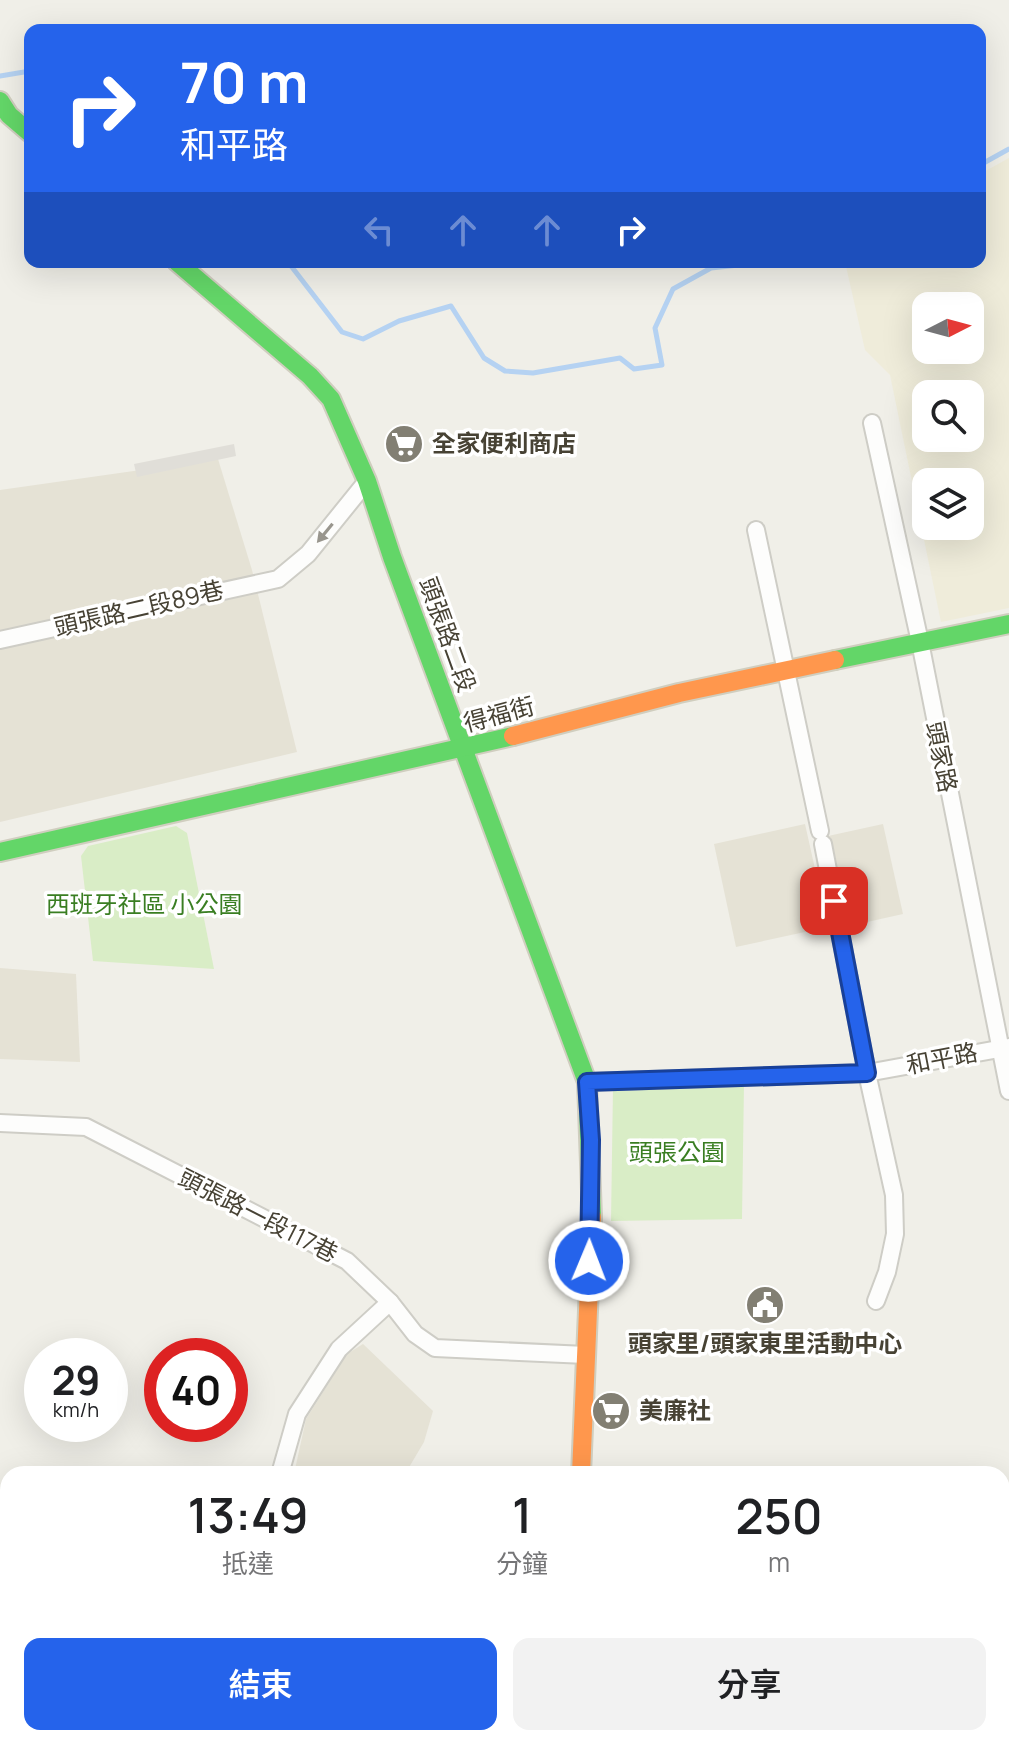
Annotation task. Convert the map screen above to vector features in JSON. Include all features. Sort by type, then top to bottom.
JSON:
[{"type":"street","points":[[0,101],[9,115],[24,128]]},
{"type":"street","name":"頭張路二段","points":[[184,268],[310,376],[331,399],[367,481],[587,1082],[591,1210],[581,1466]]},
{"type":"street","name":"頭家路","points":[[872,423],[1004,1048],[1009,1091]]},
{"type":"street","name":"頭張路二段89巷","points":[[0,640],[278,579],[308,554],[367,481]]},
{"type":"street","points":[[756,530],[894,1195],[895,1234],[887,1272],[876,1301]]},
{"type":"street","name":"得福街","points":[[0,852],[463,749],[679,693],[1009,624]]},
{"type":"street","name":"和平路","points":[[587,1082],[867,1073],[1004,1048]]},
{"type":"street","name":"頭張路一段117巷","points":[[0,1123],[86,1127],[347,1261],[390,1302],[415,1334],[435,1348],[586,1355]]},
{"type":"street","points":[[282,1466],[297,1414],[339,1349],[390,1302]]},
{"type":"shaded area","points":[[1009,158],[1009,608],[941,622],[924,540],[984,540],[984,468],[912,468],[912,482],[890,375],[865,350],[846,268],[986,268],[986,171]]},
{"type":"shaded area","points":[[234,444],[236,456],[137,477],[134,464]]},
{"type":"shaded area","points":[[218,459],[252,570],[297,752],[0,822],[0,490]]},
{"type":"shaded area","points":[[805,824],[828,927],[736,947],[714,844]]},
{"type":"shaded area","points":[[883,824],[903,914],[849,926],[828,836]]},
{"type":"shaded area","points":[[0,968],[76,974],[80,1062],[0,1059]]},
{"type":"shaded area","points":[[363,1344],[433,1411],[424,1442],[410,1466],[296,1466],[306,1419],[347,1354]]},
{"type":"green space","name":"西班牙社區 小公園","points":[[176,826],[187,833],[214,969],[93,961],[81,856],[88,846]]},
{"type":"green space","name":"頭張公園","points":[[744,1084],[742,1219],[611,1221],[613,1086]]},
{"type":"waterway","points":[[0,76],[24,72]]},
{"type":"waterway","points":[[986,162],[1009,149]]},
{"type":"waterway","points":[[293,268],[342,332],[363,339],[399,321],[451,306],[484,358],[505,371],[533,373],[620,358],[634,369],[662,365],[655,328],[673,289],[711,268]]},
{"type":"traffic: fast","points":[[0,101],[9,115],[24,128]]},
{"type":"traffic: fast","points":[[184,268],[310,376],[331,399],[367,481],[392,557],[587,1082],[592,1217]]},
{"type":"traffic: fast","points":[[835,660],[1009,624]]},
{"type":"traffic: fast","points":[[0,852],[513,736]]},
{"type":"traffic: slow","points":[[513,736],[679,693],[835,660]]},
{"type":"traffic: slow","points":[[581,1466],[592,1217]]},
{"type":"place","name":"全家便利商店","points":[[404,444]]},
{"type":"place","name":"頭家里/頭家東里活動中心","points":[[765,1305]]},
{"type":"place","name":"美廉社","points":[[611,1411]]},
{"type":"route","points":[[589,1261],[591,1140],[587,1082],[867,1073],[834,901]]}]
